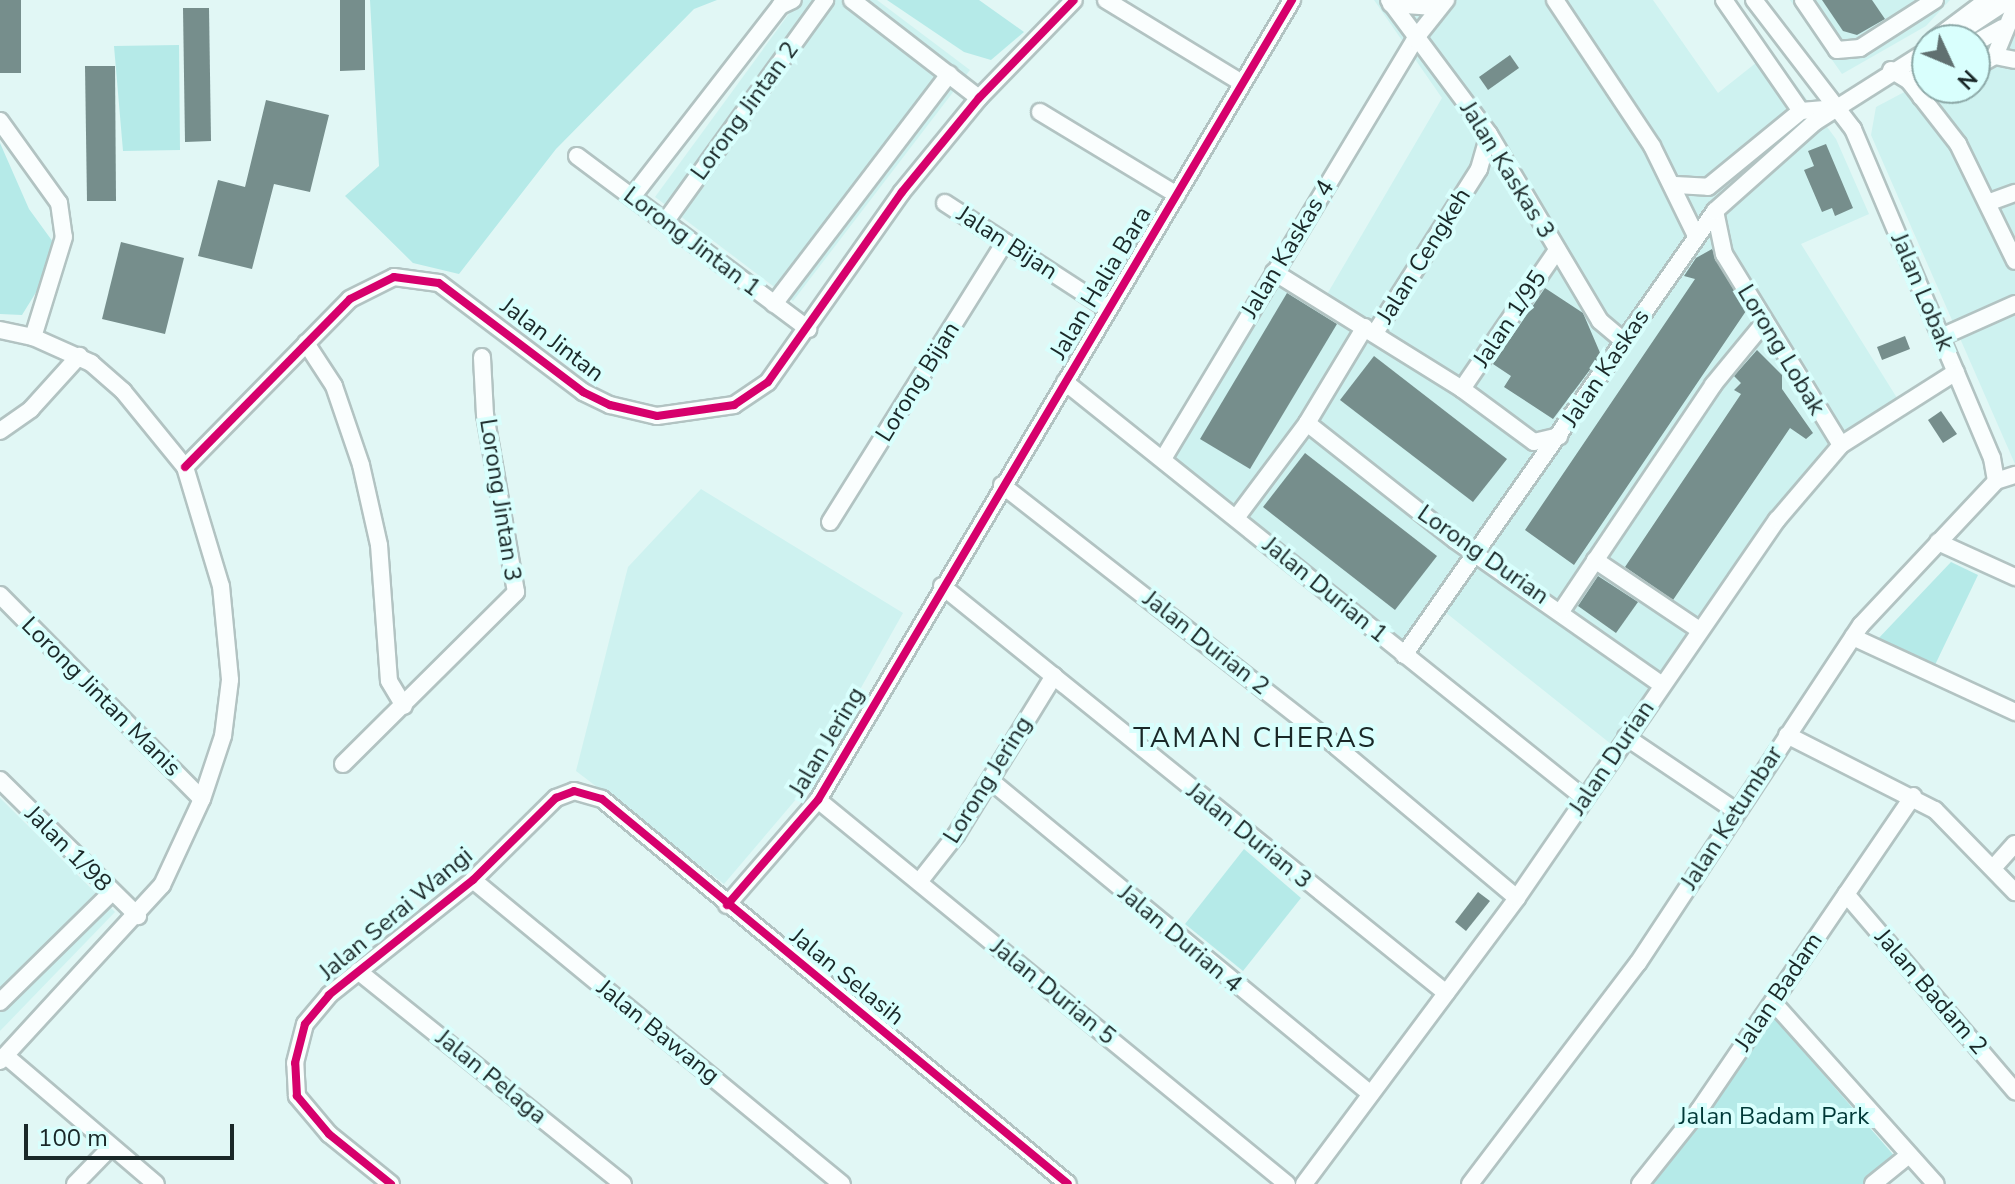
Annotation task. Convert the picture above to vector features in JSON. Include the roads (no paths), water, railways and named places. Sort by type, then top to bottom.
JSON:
[{"type":"street","name":"Lorong Jintan 2","points":[[632,197],[780,6],[793,0]]},
{"type":"street","name":"Lorong Jintan 2","points":[[665,222],[825,0]]},
{"type":"street","points":[[852,0],[979,98]]},
{"type":"street","name":"Jalan Jintan","points":[[185,467],[306,343],[373,284],[418,276],[458,295],[583,392],[631,412],[683,416],[752,394],[808,329],[884,216],[979,98],[1074,0]]},
{"type":"street","points":[[1106,0],[1242,83]]},
{"type":"street","name":"Jalan Halia Bara","points":[[942,586],[1292,0]]},
{"type":"street","points":[[1555,0],[1675,185],[1696,236]]},
{"type":"street","points":[[1675,185],[1708,187],[1801,111],[1724,0]]},
{"type":"street","points":[[1754,0],[1836,107]]},
{"type":"street","points":[[1803,0],[1837,50],[1860,48],[1935,0]]},
{"type":"street","points":[[1955,24],[1969,0]]},
{"type":"street","points":[[1960,24],[1987,0]]},
{"type":"street","points":[[1967,24],[2009,0]]},
{"type":"street","points":[[1390,2],[1440,4]]},
{"type":"street","name":"Jalan Kaskas 3","points":[[1390,2],[1489,134],[1600,321],[1623,340]]},
{"type":"street","points":[[1415,39],[1440,4]]},
{"type":"street","points":[[1995,56],[2002,28],[2015,7]]},
{"type":"street","points":[[1991,34],[2002,28]]},
{"type":"street","name":"Jalan Kaskas 4","points":[[1163,459],[1415,39]]},
{"type":"street","points":[[1991,58],[1995,56],[2015,60]]},
{"type":"street","name":"Jalan Kaskas","points":[[1404,655],[1715,211],[1755,169],[1836,107],[1911,58]]},
{"type":"street","points":[[1891,70],[1911,84]]},
{"type":"street","points":[[774,304],[949,74]]},
{"type":"street","points":[[1927,104],[1958,144],[1990,202],[2015,261]]},
{"type":"street","name":"Jalan Kaskas","points":[[1801,111],[1836,107]]},
{"type":"street","name":"Jalan Lobak","points":[[1836,107],[1853,129],[1956,372],[1996,481]]},
{"type":"street","points":[[1040,112],[1177,195]]},
{"type":"street","points":[[0,121],[59,203],[64,237],[33,337]]},
{"type":"street","name":"Jalan Cengkeh","points":[[1236,518],[1307,423],[1479,169],[1489,134]]},
{"type":"street","name":"Lorong Jintan 1","points":[[577,156],[808,329]]},
{"type":"street","points":[[1990,202],[2015,193]]},
{"type":"street","name":"Jalan Bijan","points":[[945,203],[1108,309]]},
{"type":"street","name":"Lorong Lobak","points":[[1715,211],[1724,254],[1841,445]]},
{"type":"street","name":"Lorong Lobak","points":[[1696,236],[1724,254]]},
{"type":"street","name":"Lorong Bijan","points":[[830,522],[1005,242]]},
{"type":"street","name":"Jalan 1/95","points":[[1462,389],[1557,250]]},
{"type":"street","points":[[1274,272],[1462,389],[1534,442],[1537,468]]},
{"type":"street","points":[[1941,337],[2015,304]]},
{"type":"street","points":[[1562,610],[1713,385],[1764,323]]},
{"type":"street","points":[[0,330],[33,337],[79,356],[123,391],[185,467],[221,586],[230,647],[228,713],[202,799],[171,867],[138,916],[3,1058],[156,1184]]},
{"type":"street","points":[[306,343],[334,386],[361,465],[379,545],[389,681],[404,706]]},
{"type":"street","points":[[0,431],[31,409],[79,356]]},
{"type":"street","name":"Lorong Jintan 3","points":[[343,764],[516,592],[485,415],[482,357]]},
{"type":"street","name":"Jalan Durian","points":[[1304,1184],[1517,898],[1777,520],[1841,445],[1956,372]]},
{"type":"street","name":"Jalan Durian 1","points":[[1065,382],[1584,798]]},
{"type":"street","name":"Lorong Durian","points":[[1307,423],[1455,540],[1562,610],[1662,685]]},
{"type":"street","points":[[1534,442],[1559,436]]},
{"type":"street","name":"Jalan Ketumbar","points":[[1470,1184],[1638,963],[1853,637],[1996,481],[2015,475]]},
{"type":"street","name":"Jalan Durian 2","points":[[1002,485],[1337,747],[1517,898]]},
{"type":"street","points":[[1938,542],[2015,577]]},
{"type":"street","points":[[1595,560],[1699,630]]},
{"type":"street","name":"Jalan Durian 3","points":[[942,586],[1446,993]]},
{"type":"street","name":"Jalan Jering","points":[[727,905],[818,800],[942,586]]},
{"type":"street","name":"Lorong Jintan Manis","points":[[0,595],[202,799]]},
{"type":"street","points":[[1853,637],[2015,712]]},
{"type":"street","name":"Lorong Jering","points":[[919,882],[991,781],[1054,676]]},
{"type":"street","points":[[1787,735],[1913,796],[1956,826],[2015,892]]},
{"type":"street","points":[[1626,737],[1737,812]]},
{"type":"street","name":"Jalan Durian 4","points":[[991,781],[1371,1094]]},
{"type":"street","name":"Jalan 1/98","points":[[4,791],[138,916]]},
{"type":"street","name":"Jalan Serai Wangi","points":[[391,1184],[329,1134],[297,1096],[295,1063],[305,1024],[358,971],[473,880],[556,798],[574,791],[602,799]]},
{"type":"street","name":"Jalan Badam","points":[[1640,1184],[1773,1002],[1913,796]]},
{"type":"street","name":"Jalan Selasih","points":[[602,799],[1068,1184]]},
{"type":"street","name":"Jalan Durian 5","points":[[818,800],[1287,1184]]},
{"type":"street","points":[[1994,867],[2015,844]]},
{"type":"street","name":"Jalan Bawang","points":[[473,880],[842,1184]]},
{"type":"street","points":[[0,1002],[112,892]]},
{"type":"street","name":"Jalan Badam 2","points":[[1846,894],[2015,1091]]},
{"type":"street","name":"Jalan Pelaga","points":[[358,971],[623,1184]]},
{"type":"street","points":[[1773,1002],[1936,1184]]},
{"type":"street","points":[[75,1184],[111,1147]]},
{"type":"street","points":[[1873,1184],[1909,1155]]},
{"type":"district","name":"TAMAN CHERAS","points":[[1255,738]]},
{"type":"park label","name":"Jalan Badam Park","points":[[1774,1117]]}]
